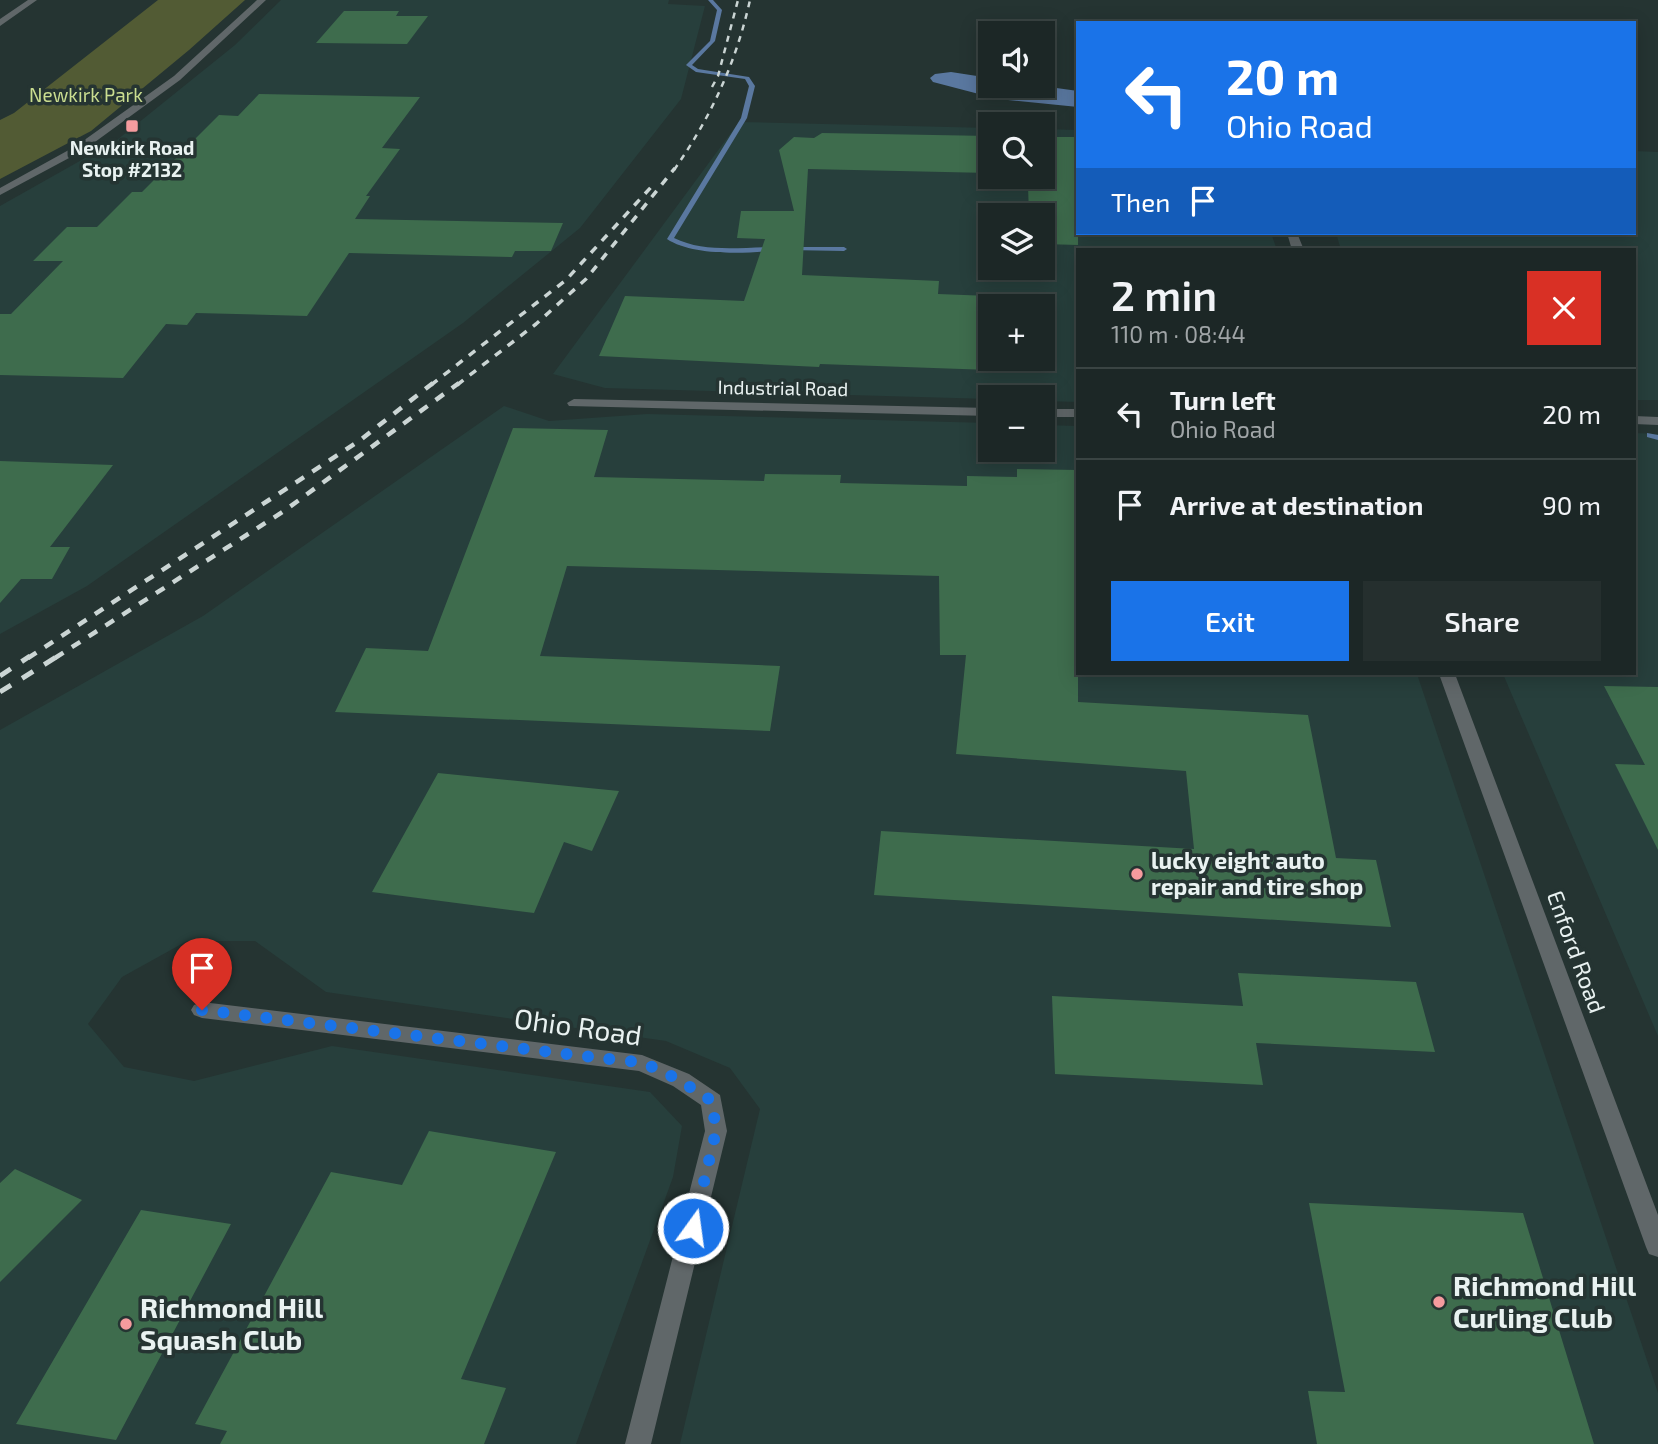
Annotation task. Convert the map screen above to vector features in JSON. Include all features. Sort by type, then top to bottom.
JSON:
[{"type":"street","points":[[0,23],[33,0]]},
{"type":"street","points":[[0,192],[80,148],[166,86],[262,0]]},
{"type":"street","name":"Industrial Road","points":[[574,403],[978,412]]},
{"type":"street","points":[[1055,413],[1076,413]]},
{"type":"street","points":[[1636,420],[1658,421]]},
{"type":"street","name":"Enford Road","points":[[1447,675],[1658,1247]]},
{"type":"street","name":"Ohio Road","points":[[202,1010],[642,1063],[681,1080],[712,1101],[716,1131],[638,1444]]},
{"type":"shaded area","points":[[281,0],[669,0],[668,4],[705,6],[681,99],[580,228],[463,323],[87,586],[0,634],[0,206],[117,140],[235,45]]},
{"type":"shaded area","points":[[739,122],[978,128],[978,189],[1055,189],[1055,129],[1076,130],[1076,235],[1272,235],[1276,248],[1076,248],[1076,402],[1055,401],[1055,385],[978,385],[978,399],[605,388],[553,374]]},
{"type":"shaded area","points":[[1636,151],[1658,152],[1658,400],[1636,400],[1636,248],[1340,248],[1337,235],[1636,235]]},
{"type":"shaded area","points":[[504,406],[549,421],[647,414],[978,423],[978,462],[1055,462],[1055,425],[1076,426],[1076,675],[1417,675],[1658,1393],[1658,1444],[680,1444],[760,1109],[730,1068],[666,1041],[326,992],[255,941],[187,941],[122,977],[88,1024],[124,1067],[194,1081],[332,1046],[650,1092],[682,1126],[673,1177],[576,1444],[0,1444],[0,730],[203,616]]},
{"type":"shaded area","points":[[1636,433],[1658,434],[1658,1036],[1503,675],[1636,675]]},
{"type":"green space","name":"Newkirk Park","points":[[158,0],[245,0],[91,131],[0,179],[0,120],[14,113]]},
{"type":"water","points":[[951,72],[978,76],[978,94],[933,82],[930,78],[935,74]]},
{"type":"water","points":[[1055,88],[1076,91],[1076,107],[994,98],[1055,98]]},
{"type":"building","points":[[344,11],[399,11],[396,16],[428,16],[407,44],[316,43]]},
{"type":"building","points":[[259,94],[420,97],[382,148],[400,149],[366,196],[370,196],[355,219],[563,223],[551,251],[515,251],[512,257],[349,253],[307,316],[196,313],[187,325],[166,324],[123,378],[0,375],[0,314],[11,314],[63,261],[33,261],[67,227],[97,227],[132,192],[142,192],[219,115],[238,116]]},
{"type":"building","points":[[822,133],[978,136],[978,173],[808,169],[802,275],[939,281],[938,294],[978,296],[978,370],[820,364],[819,367],[599,356],[625,296],[744,301],[765,239],[737,238],[741,211],[794,211],[779,150],[794,137],[814,138]]},
{"type":"building","points":[[1055,137],[1076,137],[1078,245],[1055,244],[1055,203],[1029,203],[1028,189],[1055,189]]},
{"type":"building","points":[[513,428],[608,430],[594,477],[764,481],[765,474],[841,475],[840,483],[967,486],[967,476],[1017,477],[1017,469],[1076,470],[1078,702],[1308,715],[1336,858],[1376,860],[1391,927],[874,895],[881,831],[1194,849],[1186,771],[956,754],[966,655],[940,655],[939,576],[567,566],[540,656],[780,666],[770,731],[335,712],[366,648],[428,651]]},
{"type":"building","points":[[0,461],[113,465],[50,547],[70,547],[52,579],[21,579],[0,603]]},
{"type":"building","points":[[1604,686],[1658,687],[1658,850],[1615,764],[1645,765]]},
{"type":"building","points":[[438,773],[619,791],[592,851],[564,842],[534,913],[372,892]]},
{"type":"building","points":[[1238,973],[1416,982],[1435,1052],[1256,1043],[1263,1085],[1055,1074],[1052,996],[1243,1006]]},
{"type":"building","points":[[429,1131],[556,1152],[461,1379],[506,1388],[484,1444],[220,1444],[227,1431],[195,1424],[331,1172],[402,1185]]},
{"type":"building","points":[[15,1169],[82,1200],[0,1282],[0,1183]]},
{"type":"building","name":"Richmond Hill Curling Club","points":[[1309,1203],[1523,1213],[1594,1444],[1317,1444],[1308,1391],[1345,1392]]},
{"type":"building","name":"Richmond Hill Squash Club","points":[[141,1210],[231,1224],[116,1440],[16,1424]]},
{"type":"waterway","points":[[710,0],[720,10],[712,41],[689,65],[696,70],[747,78],[752,86],[744,118],[670,239],[680,244],[706,249],[775,249]]},
{"type":"waterway","points":[[791,249],[844,249]]},
{"type":"waterway","points":[[1650,435],[1658,438]]},
{"type":"railway","points":[[712,87],[718,76],[738,0]]},
{"type":"railway","points":[[674,170],[700,130],[721,89],[750,0]]},
{"type":"railway","points":[[457,385],[536,324],[586,279],[675,168]]},
{"type":"railway","points":[[431,385],[566,280],[653,185]]},
{"type":"railway","points":[[28,658],[359,441],[433,383]]},
{"type":"railway","points":[[55,658],[284,511],[459,383]]},
{"type":"railway","points":[[0,676],[30,656]]},
{"type":"railway","points":[[0,692],[58,656]]},
{"type":"place","name":"Newkirk Road Stop #2132","points":[[132,126]]},
{"type":"place","name":"lucky eight auto repair and tire shop","points":[[1137,874]]},
{"type":"place","name":"Richmond Hill Curling Club","points":[[1439,1302]]},
{"type":"place","name":"Richmond Hill Squash Club","points":[[126,1324]]},
{"type":"route","points":[[202,1010],[642,1063],[681,1080],[712,1101],[716,1131],[693,1228]]}]
